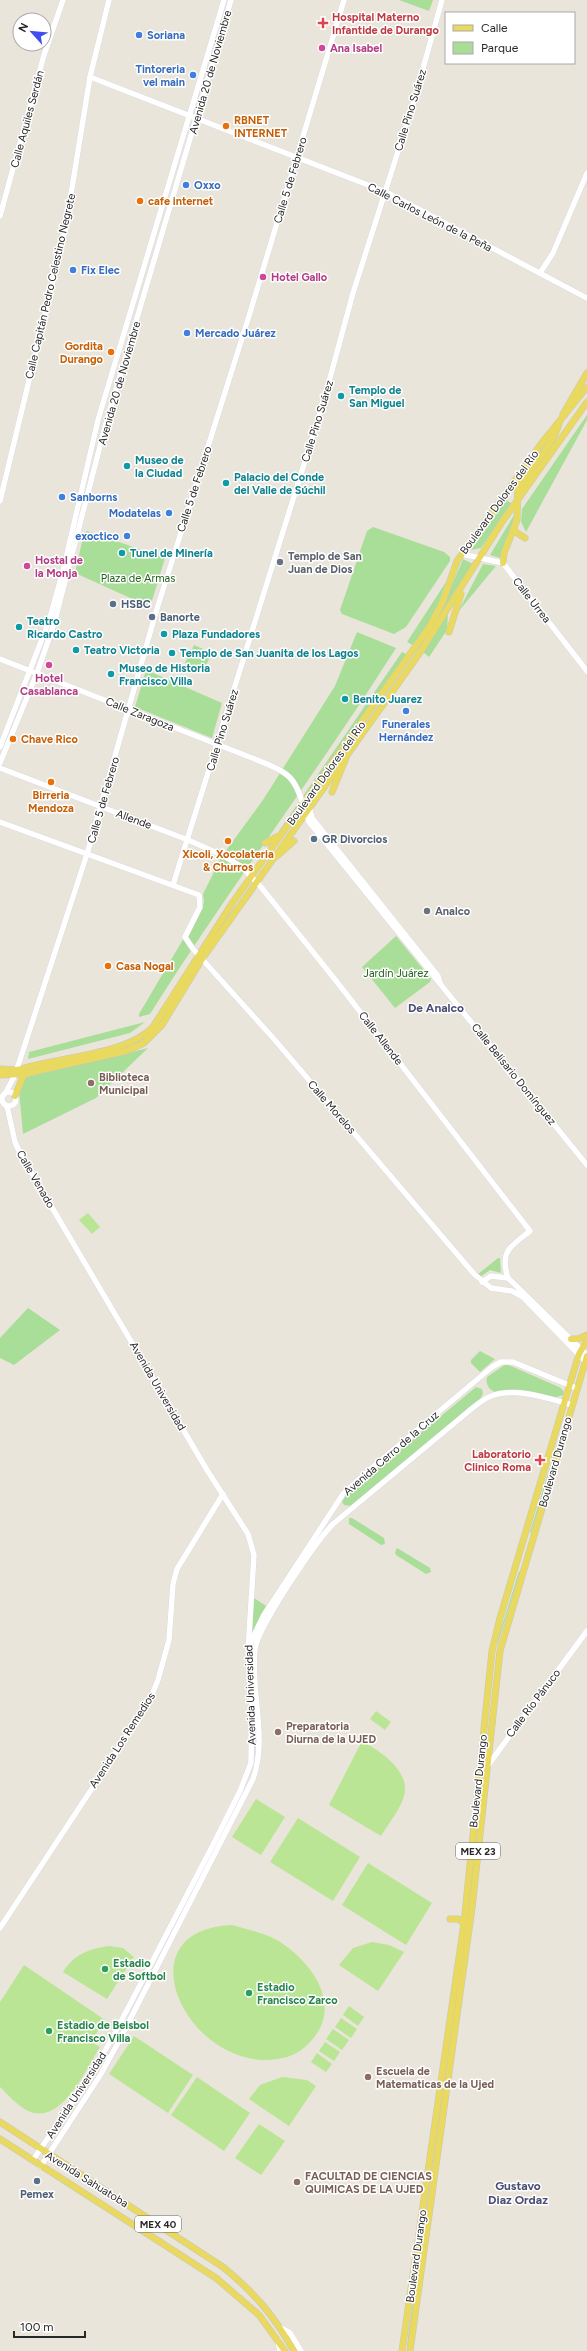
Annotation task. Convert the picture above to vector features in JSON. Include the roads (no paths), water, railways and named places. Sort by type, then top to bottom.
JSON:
[{"type":"main road","points":[[503,564],[504,553],[514,531],[522,486],[551,443],[574,392],[587,373]]},
{"type":"main road","name":"Boulevard Dolores del Río","points":[[253,880],[271,861],[306,806],[430,626],[443,601],[457,561],[541,444],[587,387]]},
{"type":"main road","name":"Boulevard Dolores del Río","points":[[0,1075],[117,1047],[142,1036],[157,1022],[281,836],[346,755],[419,654],[520,497],[587,402]]},
{"type":"main road","points":[[518,477],[520,497]]},
{"type":"main road","points":[[514,531],[525,538]]},
{"type":"main road","points":[[449,632],[462,588]]},
{"type":"main road","points":[[332,792],[345,762],[346,755]]},
{"type":"main road","points":[[265,843],[281,836]]},
{"type":"main road","points":[[271,861],[294,841]]},
{"type":"main road","name":"Boulevard Dolores del Río","points":[[0,1069],[24,1074],[114,1054],[142,1045],[162,1025],[200,957]]},
{"type":"main road","points":[[16,1072],[16,1093]]},
{"type":"main road","points":[[16,1093],[24,1074]]},
{"type":"main road","points":[[571,1338],[578,1339],[587,1336]]},
{"type":"main road","name":"Boulevard Durango","points":[[402,2351],[464,1923],[494,1644],[569,1387],[580,1352],[587,1340]]},
{"type":"main road","name":"Boulevard Durango","points":[[410,2351],[472,1908],[486,1768],[500,1651],[586,1358]]},
{"type":"main road","points":[[450,1919],[458,1918],[464,1923]]},
{"type":"main road","name":"Avenida Sahuatoba","points":[[0,2122],[48,2155],[223,2267],[247,2287],[265,2306],[281,2328],[294,2351]]},
{"type":"main road","name":"Avenida Sahuatoba","points":[[0,2139],[216,2278],[259,2315],[278,2339],[285,2351]]},
{"type":"street","name":"Calle Aquiles Serdán","points":[[0,216],[44,55],[62,0]]},
{"type":"street","name":"Calle Capitán Pedro Celestino Negrete","points":[[0,501],[65,231],[90,77],[109,0]]},
{"type":"street","name":"Avenida 20 de Noviembre","points":[[193,117],[224,0]]},
{"type":"street","name":"Avenida 20 de Noviembre","points":[[0,763],[2,745],[34,672],[69,574],[106,423],[177,171],[231,0]]},
{"type":"street","name":"Calle 5 de Febrero","points":[[3,1094],[16,1072],[87,854],[99,806],[130,709],[164,584],[344,0]]},
{"type":"street","name":"Calle Pino Suárez","points":[[173,885],[324,400],[353,293],[386,192],[442,0]]},
{"type":"street","name":"Calle Carlos León de la Peña","points":[[90,77],[297,156],[386,192],[587,298]]},
{"type":"street","name":"Avenida 20 de Noviembre","points":[[34,672],[63,572],[98,420],[177,171]]},
{"type":"street","points":[[540,273],[553,253],[587,173]]},
{"type":"street","points":[[462,554],[503,564]]},
{"type":"street","name":"Calle Urrea","points":[[503,564],[587,671]]},
{"type":"street","name":"Calle Zaragoza","points":[[0,659],[130,709],[280,770],[296,784],[306,806]]},
{"type":"street","name":"Allende","points":[[0,768],[222,854]]},
{"type":"street","name":"Calle Belisario Domínguez","points":[[306,806],[309,822],[587,1165]]},
{"type":"street","name":"Calle Belisario Domínguez","points":[[306,806],[312,818],[438,976],[440,983]]},
{"type":"street","points":[[0,822],[173,885]]},
{"type":"street","name":"Calle Allende","points":[[222,854],[235,862],[253,880],[337,982],[530,1231],[507,1249],[504,1260],[508,1278]]},
{"type":"street","name":"Calle Morelos","points":[[173,885],[199,895],[200,907],[185,935],[188,942],[274,1039],[474,1274],[482,1282],[493,1289],[519,1295],[580,1352]]},
{"type":"street","points":[[3,1094],[12,1092],[16,1093],[15,1103],[4,1106]]},
{"type":"street","name":"Calle Venado","points":[[3,1094],[2,1102],[15,1142],[21,1155],[64,1226]]},
{"type":"street","name":"Avenida Universidad","points":[[33,2160],[94,2070],[215,1841],[240,1791],[251,1763],[252,1696],[248,1651],[254,1581],[254,1549],[248,1534],[64,1226]]},
{"type":"street","points":[[482,1282],[491,1276],[508,1278],[571,1338],[586,1358]]},
{"type":"street","name":"Avenida Cerro de la Cruz","points":[[248,1651],[264,1615],[343,1494],[483,1374],[501,1362],[512,1362],[569,1387],[576,1388]]},
{"type":"street","name":"Avenida Cerro de la Cruz","points":[[255,1649],[270,1616],[325,1532],[469,1411],[490,1397],[506,1394],[528,1394],[572,1404]]},
{"type":"street","name":"Avenida Los Remedios","points":[[0,1928],[149,1702],[158,1680],[169,1640],[173,1584],[177,1569],[223,1494]]},
{"type":"street","name":"Calle Río Pánuco","points":[[479,1774],[486,1768],[587,1631]]},
{"type":"street","name":"Avenida Universidad","points":[[42,2166],[101,2074],[220,1845],[257,1767],[259,1743],[255,1649]]},
{"type":"street","points":[[152,1961],[158,1965]]},
{"type":"street","points":[[94,2070],[101,2074]]},
{"type":"street","points":[[281,2328],[290,2333],[301,2351]]},
{"type":"street","points":[[278,2339],[280,2351]]},
{"type":"place","name":"Hospital Materno Infantide de Durango","points":[[323,23]]},
{"type":"place","name":"Soriana","points":[[139,35]]},
{"type":"place","name":"Ana Isabel","points":[[322,48]]},
{"type":"place","name":"Tintoreria vel main","points":[[193,75]]},
{"type":"place","name":"RBNET INTERNET","points":[[226,126]]},
{"type":"place","name":"Oxxo","points":[[186,185]]},
{"type":"place","name":"cafe internet","points":[[140,201]]},
{"type":"place","name":"Fix Elec","points":[[73,270]]},
{"type":"place","name":"Hotel Gallo","points":[[263,277]]},
{"type":"place","name":"Mercado Juárez","points":[[187,333]]},
{"type":"place","name":"Gordita Durango","points":[[111,352]]},
{"type":"place","name":"Templo de San Miguel","points":[[341,396]]},
{"type":"place","name":"Museo de la Ciudad","points":[[127,466]]},
{"type":"place","name":"Palacio del Conde del Valle de Súchil","points":[[226,483]]},
{"type":"place","name":"Sanborns","points":[[62,497]]},
{"type":"place","name":"Modatelas","points":[[169,513]]},
{"type":"place","name":"exoctico","points":[[127,536]]},
{"type":"place","name":"Tunel de Minería","points":[[122,553]]},
{"type":"place","name":"Templo de San Juan de Dios","points":[[280,562]]},
{"type":"place","name":"Hostal de la Monja","points":[[27,566]]},
{"type":"place","name":"HSBC","points":[[113,604]]},
{"type":"place","name":"Banorte","points":[[152,617]]},
{"type":"place","name":"Teatro Ricardo Castro","points":[[19,627]]},
{"type":"place","name":"Plaza Fundadores","points":[[164,634]]},
{"type":"place","name":"Teatro Victoria","points":[[76,650]]},
{"type":"place","name":"Templo de San Juanita de los Lagos","points":[[172,653]]},
{"type":"place","name":"Hotel Casablanca","points":[[49,665]]},
{"type":"place","name":"Museo de Historia Francisco Villa","points":[[111,674]]},
{"type":"place","name":"Benito Juarez","points":[[345,699]]},
{"type":"place","name":"Funerales Hernández","points":[[406,711]]},
{"type":"place","name":"Chave Rico","points":[[13,739]]},
{"type":"place","name":"Birreria Mendoza","points":[[51,782]]},
{"type":"place","name":"GR Divorcios","points":[[314,839]]},
{"type":"place","name":"Xicoli, Xocolateria & Churros","points":[[228,841]]},
{"type":"place","name":"Analco","points":[[427,911]]},
{"type":"place","name":"Casa Nogal","points":[[108,966]]},
{"type":"place","name":"Biblioteca Municipal","points":[[91,1083]]},
{"type":"place","name":"Laboratorio Clinico Roma","points":[[540,1460]]},
{"type":"place","name":"Preparatoria Diurna de la UJED","points":[[278,1732]]},
{"type":"place","name":"Estadio de Softbol","points":[[105,1969]]},
{"type":"place","name":"Estadio Francisco Zarco","points":[[249,1993]]},
{"type":"place","name":"Estadio de Beisbol Francisco Villa","points":[[49,2031]]},
{"type":"place","name":"Escuela de Matematicas de la Ujed","points":[[368,2077]]},
{"type":"place","name":"Pemex","points":[[37,2181]]},
{"type":"place","name":"FACULTAD DE CIENCIAS QUIMICAS DE LA UJED","points":[[297,2182]]},
{"type":"district","name":"De Analco","points":[[436,1008]]},
{"type":"district","name":"Gustavo Diaz Ordaz","points":[[518,2193]]},
{"type":"park label","name":"Plaza de Armas","points":[[138,578]]},
{"type":"park label","name":"Jardín Juárez","points":[[396,973]]}]
